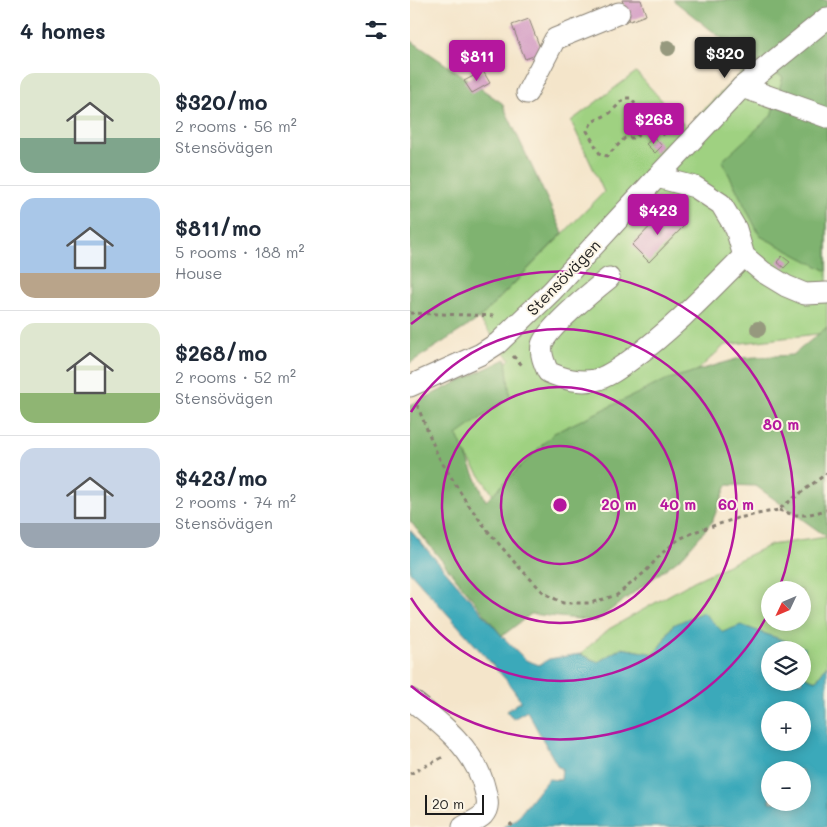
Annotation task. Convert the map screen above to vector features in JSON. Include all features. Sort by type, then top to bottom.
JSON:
[{"type":"street","points":[[527,93],[556,39],[618,13]]},
{"type":"street","name":"Stensövägen","points":[[414,395],[498,343],[552,292],[742,87],[827,18]]},
{"type":"street","points":[[742,87],[827,117]]},
{"type":"street","points":[[657,177],[695,187],[721,204],[736,229],[744,256],[763,272],[786,286],[805,294],[827,293]]},
{"type":"street","points":[[609,278],[581,301],[548,333],[542,345],[543,376],[581,381],[598,379],[619,368],[651,345],[677,322],[744,256]]},
{"type":"street","points":[[410,699],[440,723],[463,746],[482,778],[488,804],[483,815],[463,827]]},
{"type":"path","points":[[656,126],[648,126],[635,138],[625,138],[607,156],[600,154],[587,131],[592,122],[610,113],[625,98],[631,98],[639,110],[649,114],[656,126],[680,153]]},
{"type":"path","points":[[410,314],[525,317]]},
{"type":"path","points":[[498,343],[518,361],[543,376]]},
{"type":"path","points":[[414,395],[438,456],[466,503],[533,582],[544,593],[563,603],[590,603],[618,595],[679,539],[697,531],[738,518],[778,510],[827,473]]},
{"type":"path","points":[[778,510],[794,515],[827,510]]},
{"type":"path","points":[[410,774],[463,746]]},
{"type":"path","points":[[510,823],[513,827]]},
{"type":"green space","points":[[673,0],[827,0],[827,271],[760,236],[722,161],[771,116],[783,77],[744,56]]},
{"type":"green space","points":[[827,2],[827,332],[725,345],[676,390],[594,424],[531,455],[499,503],[447,428],[510,359],[479,319],[604,192],[571,121],[636,72],[686,127],[747,67]]},
{"type":"green space","points":[[410,40],[502,103],[563,233],[479,319],[410,363]]},
{"type":"green space","points":[[827,327],[827,537],[756,486],[727,485],[712,522],[683,556],[596,621],[531,614],[502,636],[410,521],[410,405],[506,359],[510,397],[457,435],[486,501],[554,433],[666,380],[740,358],[793,355]]},
{"type":"green space","points":[[827,537],[827,665],[816,681],[811,679],[811,641],[769,641],[673,625],[655,654],[621,648],[598,662],[580,654],[609,629],[694,581],[770,545]]},
{"type":"water","points":[[410,530],[502,636],[526,660],[539,665],[549,659],[580,654],[598,662],[621,648],[655,654],[673,625],[703,612],[723,632],[741,625],[786,641],[761,641],[761,691],[811,691],[811,679],[816,681],[827,665],[827,827],[503,827],[516,819],[548,779],[561,780],[562,768],[558,767],[527,711],[513,719],[507,711],[521,701],[508,682],[410,572]]},
{"type":"building","points":[[622,0],[641,0],[646,15],[630,21]]},
{"type":"building","points":[[529,19],[542,53],[525,59],[512,25]]},
{"type":"building","points":[[483,71],[490,83],[472,93],[464,81]]},
{"type":"building","points":[[654,137],[662,146],[655,153],[646,144]]},
{"type":"building","points":[[667,209],[684,226],[649,262],[632,245]]},
{"type":"building","points":[[782,256],[790,262],[784,268],[777,262]]}]
